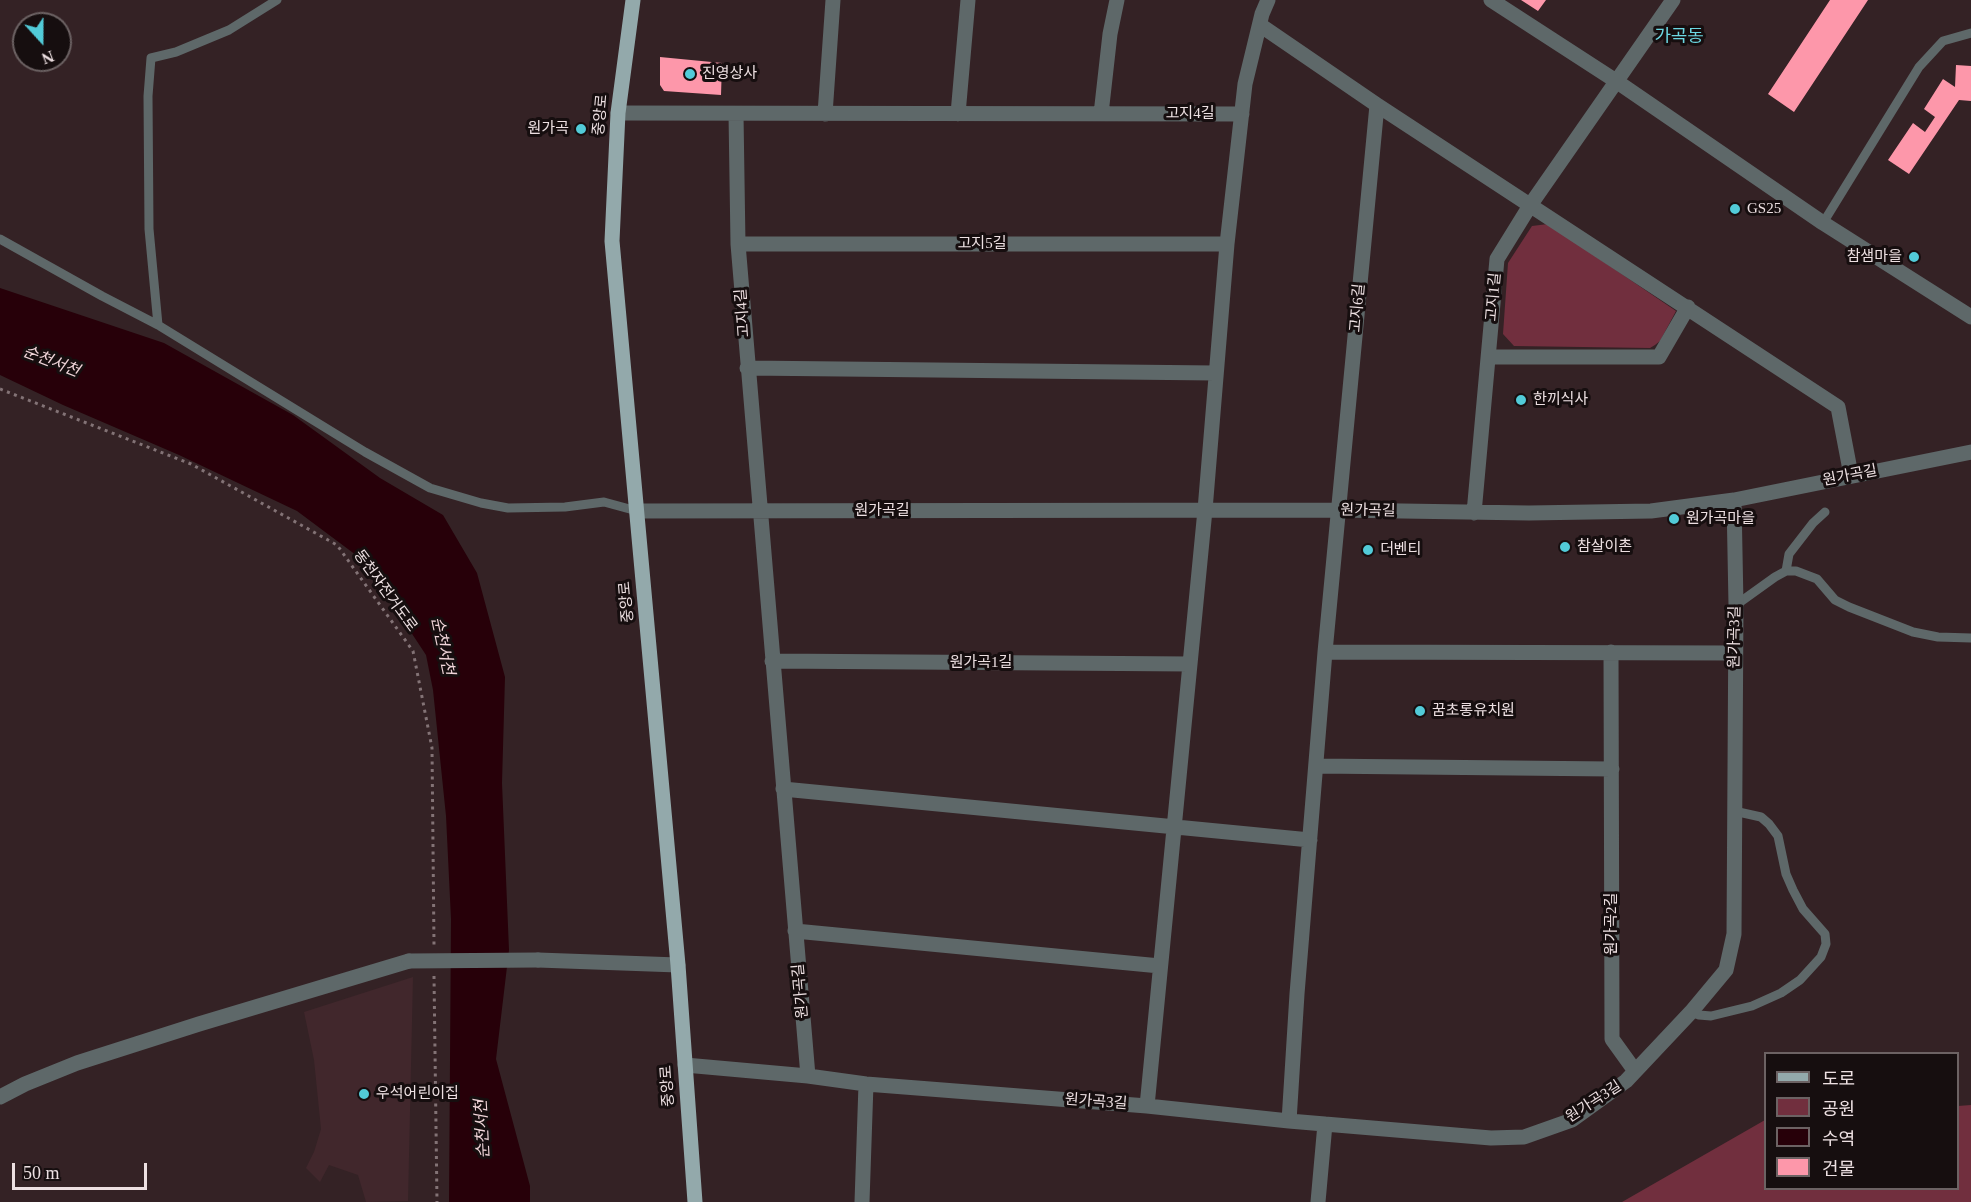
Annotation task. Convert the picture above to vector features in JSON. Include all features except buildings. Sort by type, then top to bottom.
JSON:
[{"type":"main road","name":"중앙로","points":[[633,0],[618,113],[612,241],[678,965],[695,1202]]},
{"type":"street","points":[[825,114],[833,0]]},
{"type":"street","points":[[958,114],[968,0]]},
{"type":"street","points":[[1101,114],[1110,34],[1117,0]]},
{"type":"street","points":[[1147,1106],[1205,510],[1227,244],[1245,84],[1268,0]]},
{"type":"street","points":[[1491,0],[1616,81],[1823,223],[1971,317]]},
{"type":"street","name":"고지1길","points":[[1474,513],[1497,259],[1531,204],[1673,0]]},
{"type":"street","points":[[1260,25],[1377,105],[1838,407],[1851,475]]},
{"type":"street","name":"고지6길","points":[[1339,510],[1377,105]]},
{"type":"street","name":"고지4길","points":[[618,113],[1242,114]]},
{"type":"street","name":"고지4길","points":[[736,114],[738,244],[759,511]]},
{"type":"street","name":"고지5길","points":[[738,244],[1227,244]]},
{"type":"street","points":[[1489,357],[1659,357],[1688,307]]},
{"type":"street","points":[[747,368],[1215,373]]},
{"type":"street","name":"원가곡길","points":[[637,511],[1339,510],[1474,513],[1651,511],[1734,500],[1971,452]]},
{"type":"street","name":"원가곡3길","points":[[685,1065],[808,1076],[866,1084],[1147,1106],[1491,1138],[1524,1137],[1572,1120],[1626,1081],[1691,1012],[1726,970],[1734,934],[1736,605],[1734,500]]},
{"type":"street","points":[[1289,1121],[1325,652],[1339,510]]},
{"type":"street","name":"원가곡길","points":[[759,511],[808,1076]]},
{"type":"street","points":[[1325,652],[1735,653]]},
{"type":"street","name":"원가곡2길","points":[[1611,652],[1612,1039],[1635,1071]]},
{"type":"street","name":"원가곡1길","points":[[772,662],[1190,664]]},
{"type":"street","points":[[1316,766],[1612,769]]},
{"type":"street","points":[[783,789],[1310,840]]},
{"type":"street","points":[[795,931],[1160,966]]},
{"type":"street","points":[[0,1097],[25,1084],[95,1057],[409,961],[538,960],[678,965]]},
{"type":"street","points":[[862,1202],[866,1084]]},
{"type":"street","points":[[1318,1202],[1325,1124]]},
{"type":"lane","points":[[158,326],[158,301],[149,229],[147,96],[151,58],[176,52],[229,30],[277,0]]},
{"type":"lane","points":[[1823,223],[1919,67],[1943,41],[1971,33]]},
{"type":"lane","points":[[0,239],[158,326],[365,452],[430,488],[481,503],[508,507],[565,507],[603,502],[637,511]]},
{"type":"lane","name":"원가곡길","points":[[1786,571],[1789,554],[1813,523],[1825,512]]},
{"type":"lane","points":[[1736,605],[1786,571],[1806,574],[1817,579],[1835,600],[1913,632],[1938,637],[1971,638]]},
{"type":"lane","points":[[1691,1012],[1711,1016],[1752,1006],[1781,993],[1800,980],[1821,957],[1826,944],[1825,934],[1803,909],[1793,891],[1786,874],[1778,836],[1761,817],[1734,811]]},
{"type":"path","name":"동천자전거도로","points":[[0,389],[191,464],[337,544],[413,651],[432,748],[434,951]]},
{"type":"path","points":[[434,975],[437,1202]]},
{"type":"shaded area","name":"우석어린이집","points":[[413,977],[408,1201],[366,1202],[358,1175],[329,1165],[320,1182],[306,1168],[321,1129],[314,1060],[304,1012]]},
{"type":"green space","points":[[1548,224],[1676,311],[1660,341],[1650,348],[1514,346],[1503,334],[1508,263],[1532,226]]},
{"type":"green space","points":[[1971,1105],[1971,1202],[1622,1202],[1764,1121],[1764,1190],[1959,1190],[1959,1106]]},
{"type":"water","name":"순천서천","points":[[0,288],[164,343],[293,415],[380,478],[443,515],[477,573],[505,677],[502,783],[509,950],[496,1059],[530,1186],[530,1202],[449,1202],[451,919],[446,816],[433,690],[426,655],[364,561],[297,511],[0,375]]},
{"type":"place","name":"진영상사","points":[[690,74]]},
{"type":"place","name":"원가곡","points":[[581,129]]},
{"type":"place","name":"GS25","points":[[1735,209]]},
{"type":"place","name":"참샘마을","points":[[1914,257]]},
{"type":"place","name":"한끼식사","points":[[1521,400]]},
{"type":"place","name":"원가곡마을","points":[[1674,519]]},
{"type":"place","name":"참살이촌","points":[[1565,547]]},
{"type":"place","name":"더벤티","points":[[1368,550]]},
{"type":"place","name":"꿈초롱유치원","points":[[1420,711]]},
{"type":"place","name":"우석어린이집","points":[[364,1094]]},
{"type":"district","name":"가곡동","points":[[1679,37]]}]
